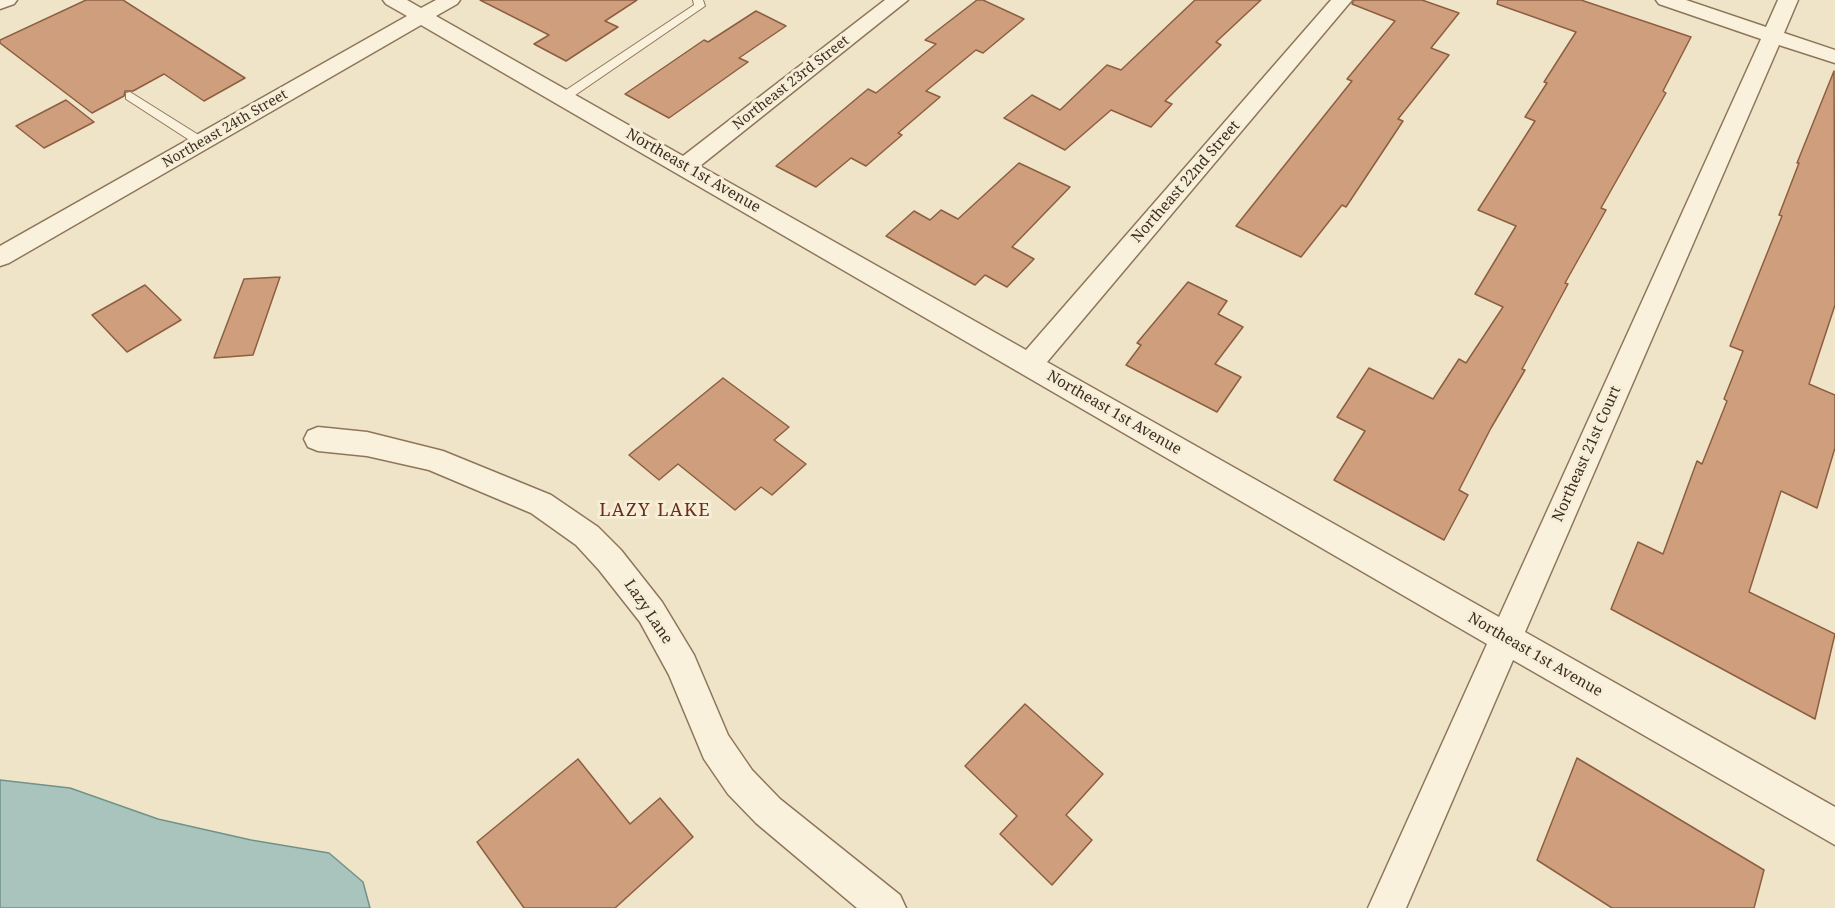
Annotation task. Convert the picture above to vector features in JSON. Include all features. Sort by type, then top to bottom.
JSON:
[{"type":"street","points":[[0,3],[7,0]]},
{"type":"street","name":"Northeast 1st Avenue","points":[[393,0],[1835,827]]},
{"type":"street","name":"Northeast 24th Street","points":[[0,257],[450,0]]},
{"type":"street","name":"Northeast 23rd Street","points":[[685,166],[898,0]]},
{"type":"street","name":"Northeast 22nd Street","points":[[1029,364],[1342,0]]},
{"type":"street","points":[[1666,0],[1835,57]]},
{"type":"street","name":"Northeast 21st Court","points":[[1387,908],[1788,0]]},
{"type":"street","name":"Lazy Lane","points":[[318,439],[367,444],[433,459],[541,504],[587,537],[610,560],[651,612],[682,666],[716,747],[740,782],[768,811],[887,908]]},
{"type":"lane","points":[[564,97],[700,6],[698,0]]},
{"type":"lane","points":[[130,96],[201,142]]},
{"type":"water","points":[[0,780],[70,788],[158,819],[251,840],[329,853],[363,882],[370,908],[0,908]]},
{"type":"building","points":[[86,0],[123,0],[245,78],[204,101],[164,74],[133,91],[125,91],[124,96],[92,113],[0,43],[0,40]]},
{"type":"building","points":[[480,0],[637,0],[605,21],[618,27],[566,61],[534,44],[549,35]]},
{"type":"building","points":[[977,0],[983,0],[1024,19],[983,53],[976,50],[926,91],[940,97],[898,133],[902,135],[866,166],[851,158],[816,187],[776,166],[868,89],[876,93],[936,44],[925,40]]},
{"type":"building","points":[[1195,0],[1261,0],[1216,42],[1221,45],[1165,101],[1172,104],[1151,127],[1111,110],[1065,150],[1004,118],[1032,95],[1060,110],[1107,65],[1121,70]]},
{"type":"building","points":[[1354,0],[1422,0],[1459,13],[1431,48],[1449,55],[1398,119],[1403,121],[1346,207],[1342,205],[1301,257],[1236,226],[1352,81],[1347,79],[1395,21],[1352,4]]},
{"type":"building","points":[[1498,0],[1581,0],[1691,37],[1663,91],[1666,93],[1601,208],[1606,210],[1565,283],[1568,284],[1522,369],[1525,370],[1491,428],[1459,490],[1468,495],[1444,540],[1334,480],[1365,431],[1337,417],[1369,368],[1433,399],[1459,359],[1466,363],[1503,307],[1475,294],[1516,226],[1478,210],[1535,121],[1525,117],[1576,32],[1497,4]]},
{"type":"building","points":[[756,11],[786,26],[739,58],[748,62],[669,118],[625,94],[704,40],[708,42]]},
{"type":"building","points":[[1834,71],[1835,305],[1809,384],[1835,395],[1835,448],[1817,508],[1781,491],[1749,592],[1835,634],[1815,719],[1611,609],[1638,542],[1663,554],[1697,461],[1702,464],[1727,401],[1724,399],[1743,351],[1730,346],[1782,216],[1779,215],[1799,163],[1797,163]]},
{"type":"building","points":[[66,100],[94,122],[44,148],[16,126]]},
{"type":"building","points":[[1019,163],[1070,187],[1012,247],[1034,259],[1007,287],[985,275],[975,285],[886,236],[914,211],[930,220],[941,210],[958,219]]},
{"type":"building","points":[[280,277],[253,355],[214,358],[244,279]]},
{"type":"building","points":[[1188,282],[1227,301],[1218,314],[1243,327],[1215,364],[1241,377],[1217,412],[1126,365],[1141,345],[1137,343]]},
{"type":"building","points":[[145,285],[181,320],[127,352],[92,315]]},
{"type":"building","points":[[723,378],[789,427],[774,440],[806,464],[772,495],[761,487],[735,510],[678,464],[659,480],[629,455]]},
{"type":"building","points":[[1025,704],[1103,774],[1066,815],[1092,840],[1052,885],[1000,834],[1017,816],[965,766]]},
{"type":"building","points":[[1577,758],[1764,870],[1754,908],[1612,908],[1537,860]]},
{"type":"building","points":[[578,759],[630,824],[660,798],[693,837],[615,908],[524,908],[477,842]]},
{"type":"district","name":"LAZY LAKE","points":[[655,511]]}]
